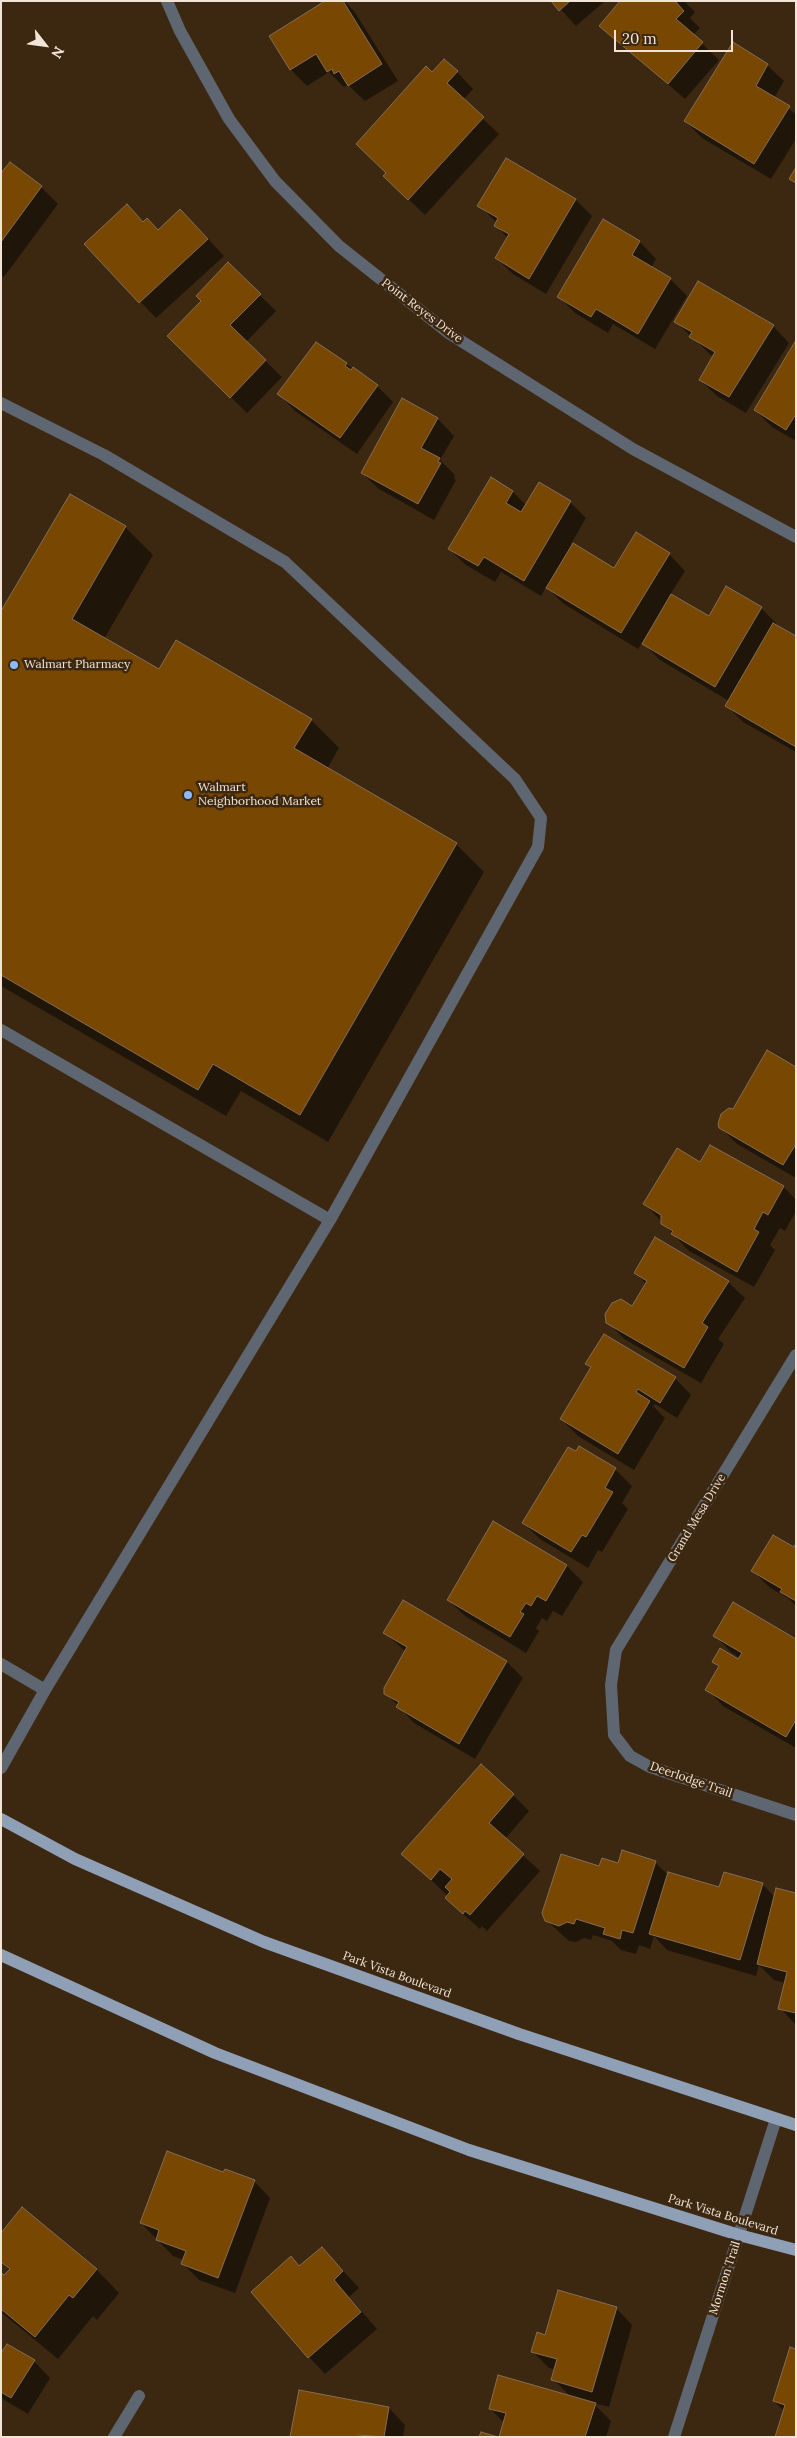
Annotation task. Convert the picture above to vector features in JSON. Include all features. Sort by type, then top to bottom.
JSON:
[{"type":"main road","name":"Park Vista Boulevard","points":[[1,1819],[75,1859],[264,1942],[518,2034],[796,2125]]},
{"type":"main road","name":"Park Vista Boulevard","points":[[1,1955],[215,2053],[460,2146],[739,2235],[796,2250]]},
{"type":"street","name":"Point Reyes Drive","points":[[168,1],[180,31],[229,119],[276,181],[339,246],[450,334],[633,449],[796,537]]},
{"type":"street","points":[[1,403],[104,455],[285,562],[516,779],[541,818],[538,847],[330,1220],[45,1690],[1,1768]]},
{"type":"street","points":[[1,1030],[330,1220]]},
{"type":"street","name":"Grand Mesa Drive","points":[[611,1685],[616,1650],[796,1355]]},
{"type":"street","points":[[1,1664],[45,1690]]},
{"type":"street","name":"Deerlodge Trail","points":[[611,1685],[614,1734],[630,1756],[650,1768],[796,1815]]},
{"type":"street","name":"Mormon Trail","points":[[674,2437],[776,2119]]},
{"type":"street","points":[[114,2437],[139,2396]]},
{"type":"building","points":[[325,1],[343,1],[382,64],[348,86],[339,71],[334,74],[332,69],[327,72],[316,54],[290,70],[269,36]]},
{"type":"building","points":[[551,1],[570,1],[559,11]]},
{"type":"building","points":[[620,1],[675,1],[684,11],[676,19],[703,42],[668,84],[599,26]]},
{"type":"building","points":[[733,42],[768,64],[756,86],[790,106],[754,164],[684,121]]},
{"type":"building","points":[[444,59],[458,71],[447,83],[484,117],[408,200],[383,176],[386,173],[356,144],[426,66],[432,72]]},
{"type":"building","points":[[506,158],[576,199],[529,279],[495,258],[509,234],[494,226],[498,218],[477,206]]},
{"type":"building","points":[[10,162],[42,186],[1,242],[1,173]]},
{"type":"building","points":[[796,167],[796,183],[789,179]]},
{"type":"building","points":[[127,204],[143,222],[147,218],[158,230],[180,209],[208,239],[139,303],[84,244]]},
{"type":"building","points":[[603,219],[640,241],[632,255],[671,278],[638,334],[596,309],[591,317],[557,297]]},
{"type":"building","points":[[228,262],[261,294],[230,325],[266,360],[230,398],[167,336],[201,301],[196,296]]},
{"type":"building","points":[[698,281],[774,325],[729,397],[699,380],[715,352],[689,337],[692,332],[674,322]]},
{"type":"building","points":[[796,340],[796,414],[786,430],[754,410]]},
{"type":"building","points":[[316,342],[347,363],[345,366],[351,370],[353,367],[378,385],[340,438],[277,394]]},
{"type":"building","points":[[402,398],[438,418],[421,448],[440,458],[438,462],[441,463],[418,504],[361,473]]},
{"type":"building","points":[[491,477],[513,491],[506,503],[521,512],[539,482],[571,501],[524,581],[484,557],[478,566],[448,549]]},
{"type":"building","name":"Walmart Neighborhood Market","points":[[70,494],[126,526],[72,619],[159,669],[176,640],[312,719],[294,748],[457,843],[300,1115],[213,1064],[198,1090],[1,975],[1,611]]},
{"type":"building","points":[[636,532],[670,553],[621,633],[546,588],[573,543],[614,568]]},
{"type":"building","points":[[726,586],[762,607],[715,687],[642,644],[671,594],[709,616]]},
{"type":"building","points":[[773,623],[796,636],[796,747],[725,706]]},
{"type":"building","points":[[767,1050],[796,1067],[796,1144],[783,1165],[719,1128],[718,1124],[721,1114],[729,1108],[733,1109]]},
{"type":"building","points":[[710,1145],[784,1186],[768,1215],[763,1212],[754,1229],[759,1232],[737,1272],[671,1234],[673,1231],[661,1224],[661,1215],[643,1204],[677,1148],[700,1162]]},
{"type":"building","points":[[655,1237],[729,1281],[702,1323],[708,1327],[684,1368],[606,1323],[605,1314],[612,1303],[621,1299],[632,1306],[647,1281],[634,1273]]},
{"type":"building","points":[[604,1334],[676,1377],[660,1403],[638,1389],[636,1392],[650,1401],[618,1454],[560,1419],[591,1367],[585,1364]]},
{"type":"building","points":[[579,1446],[616,1468],[605,1488],[613,1492],[586,1537],[582,1535],[571,1552],[522,1523],[568,1447],[576,1451]]},
{"type":"building","points":[[493,1521],[567,1565],[546,1601],[537,1596],[531,1606],[526,1603],[520,1612],[524,1614],[510,1637],[447,1600]]},
{"type":"building","points":[[773,1535],[794,1547],[796,1543],[796,1601],[780,1592],[782,1589],[751,1571]]},
{"type":"building","points":[[403,1600],[507,1661],[459,1744],[396,1707],[399,1702],[384,1694],[384,1688],[407,1647],[383,1633]]},
{"type":"building","points":[[733,1602],[796,1639],[796,1720],[786,1737],[705,1690],[719,1666],[712,1662],[720,1648],[738,1659],[742,1653],[713,1636]]},
{"type":"building","points":[[481,1764],[514,1794],[489,1823],[524,1854],[470,1915],[465,1911],[463,1914],[445,1898],[450,1892],[445,1887],[452,1879],[440,1869],[431,1880],[401,1854]]},
{"type":"building","points":[[622,1850],[656,1861],[633,1933],[622,1930],[620,1939],[603,1934],[605,1928],[576,1919],[574,1924],[567,1922],[559,1926],[545,1921],[542,1913],[561,1854],[599,1866],[602,1858],[618,1863]]},
{"type":"building","points":[[668,1872],[719,1887],[724,1872],[763,1883],[740,1960],[649,1934]]},
{"type":"building","points":[[776,1888],[796,1893],[796,2013],[778,2009],[787,1972],[757,1964]]},
{"type":"building","points":[[167,2151],[223,2172],[225,2169],[255,2180],[218,2278],[181,2264],[186,2251],[156,2240],[159,2230],[140,2223]]},
{"type":"building","points":[[22,2207],[97,2269],[73,2298],[69,2295],[35,2337],[1,2309],[1,2273],[4,2275],[10,2269],[1,2262],[1,2233]]},
{"type":"building","points":[[322,2247],[343,2271],[334,2280],[361,2312],[308,2358],[251,2292],[291,2256],[299,2266]]},
{"type":"building","points":[[558,2290],[617,2307],[592,2392],[551,2380],[557,2359],[531,2352],[537,2332],[545,2335]]},
{"type":"building","points":[[7,2344],[35,2360],[11,2398],[1,2392],[1,2353]]},
{"type":"building","points":[[790,2347],[796,2349],[796,2437],[775,2437],[785,2405],[773,2401]]},
{"type":"building","points":[[498,2375],[596,2403],[585,2437],[499,2437],[506,2413],[489,2409]]},
{"type":"building","points":[[299,2390],[389,2407],[384,2437],[358,2435],[357,2437],[290,2437]]},
{"type":"building","points":[[481,2432],[498,2437],[479,2437]]},
{"type":"place","name":"Walmart Pharmacy","points":[[14,665]]},
{"type":"place","name":"Walmart Neighborhood Market","points":[[188,795]]}]
